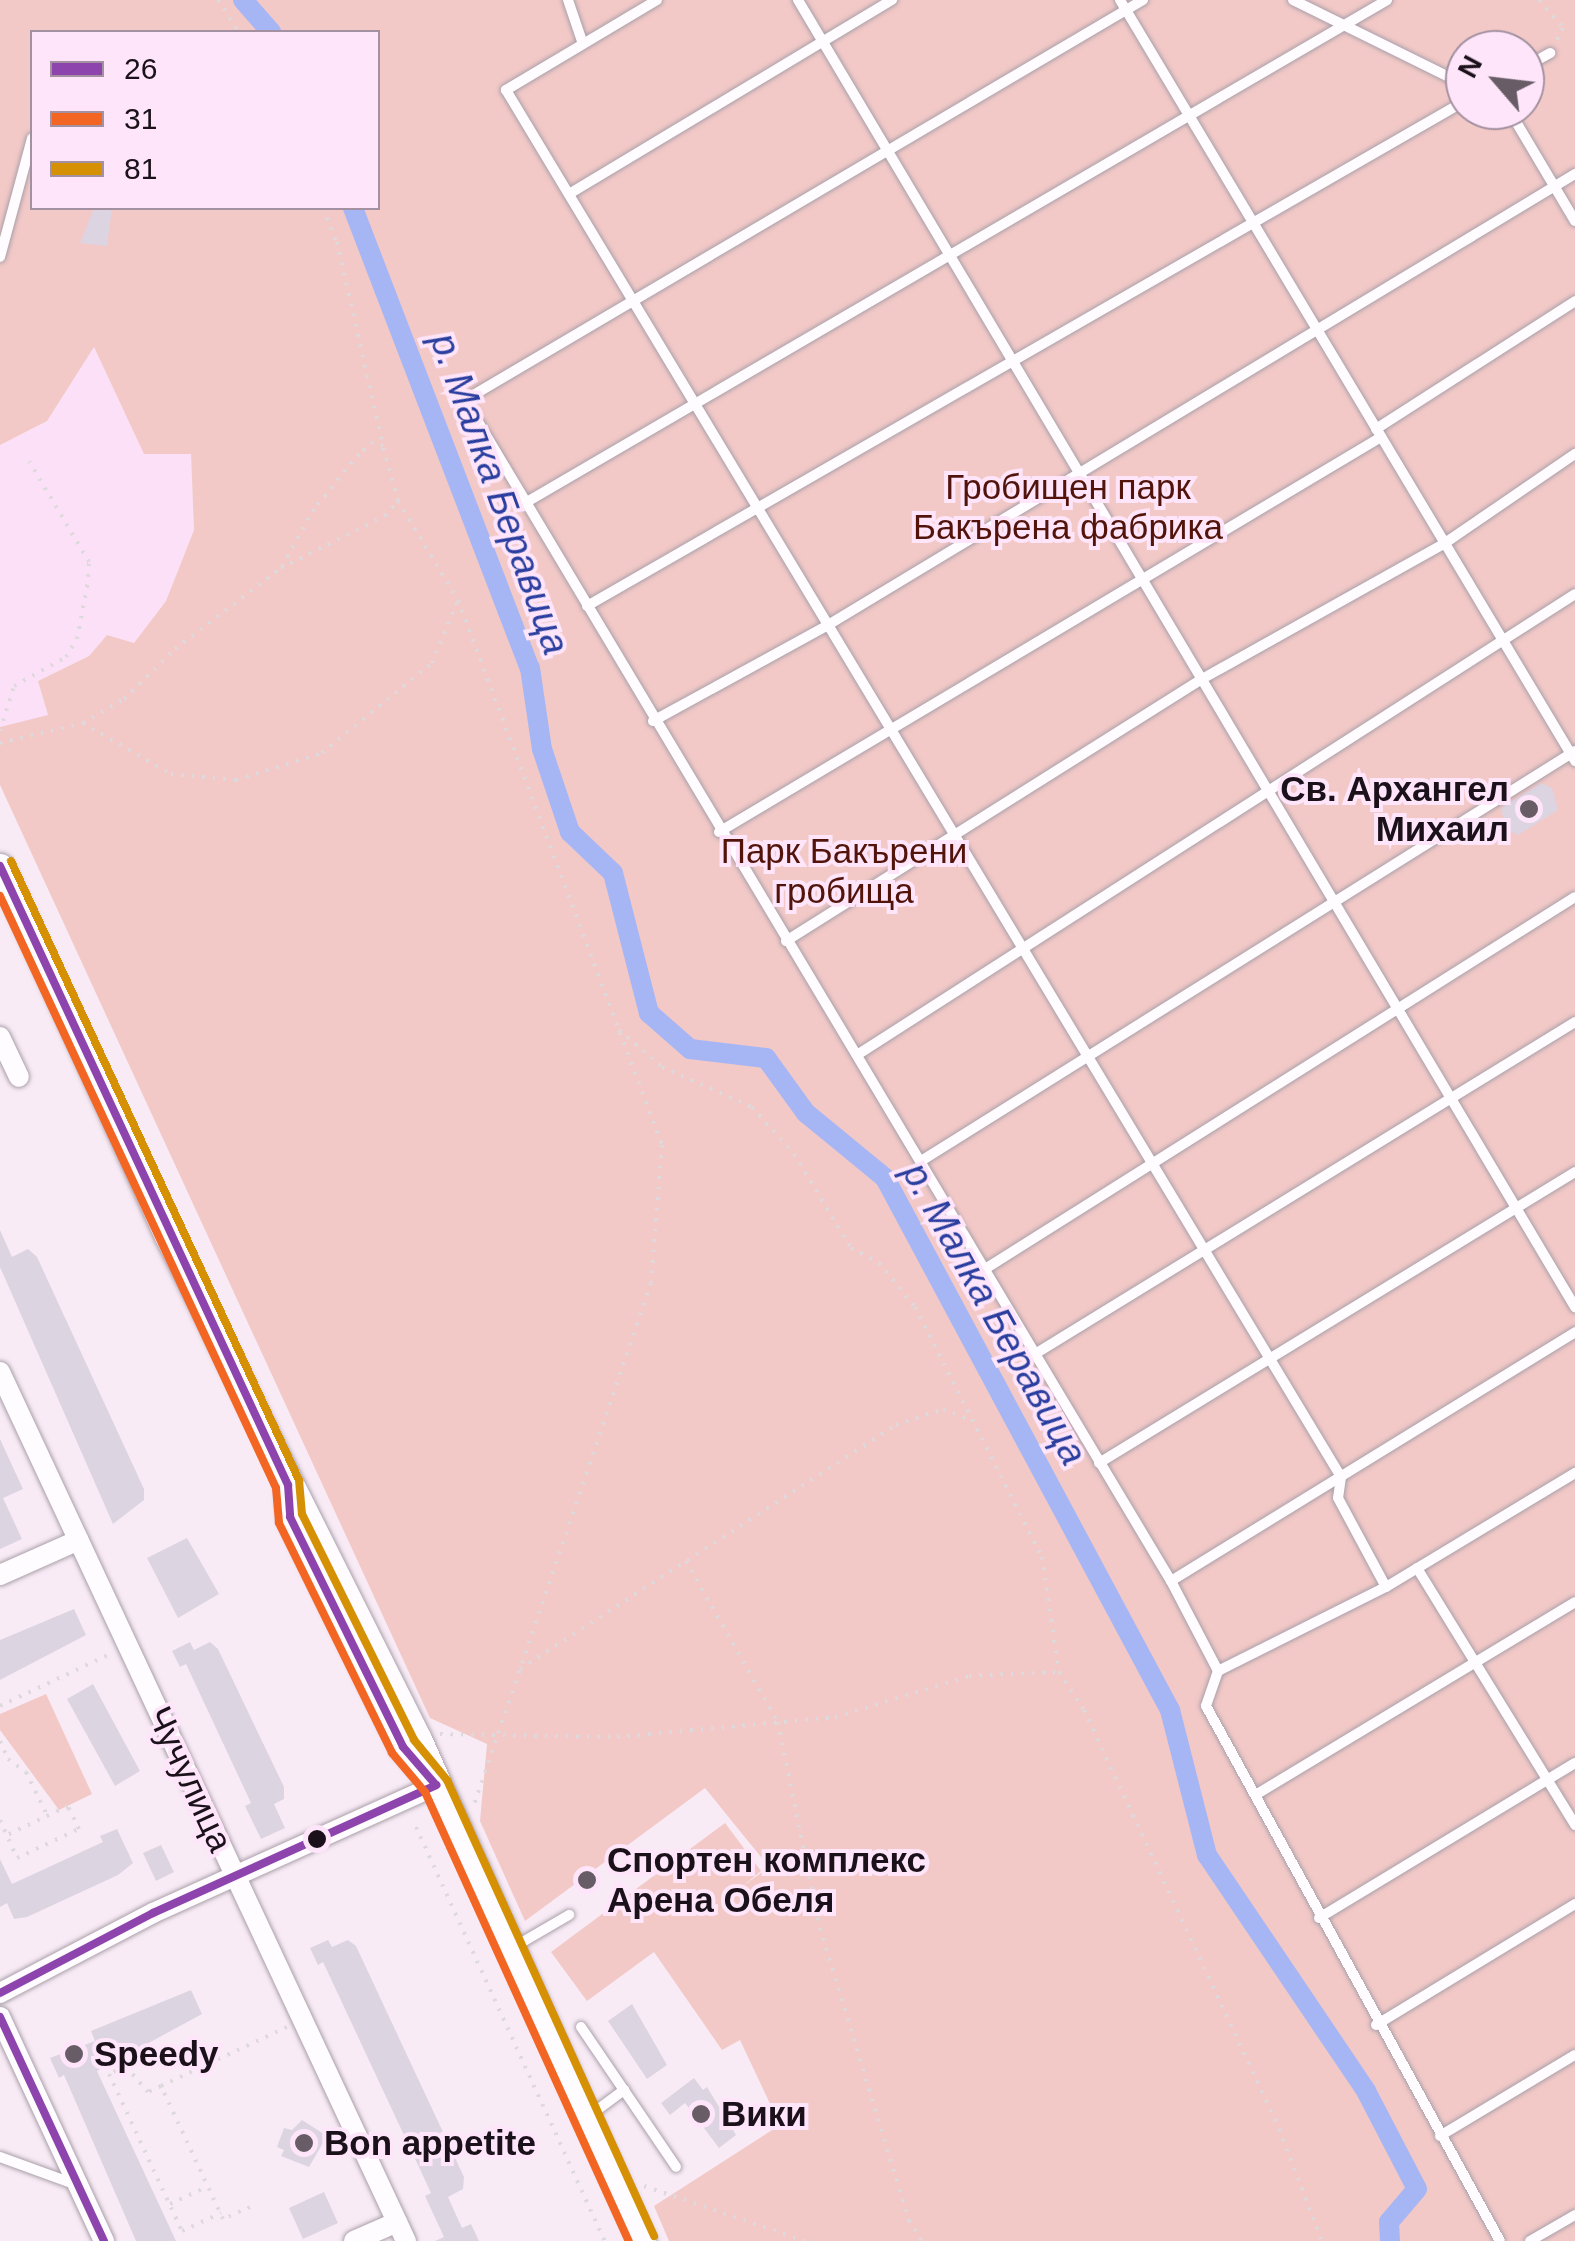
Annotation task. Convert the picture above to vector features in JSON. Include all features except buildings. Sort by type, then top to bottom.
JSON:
[{"type":"street","points":[[0,866],[288,1485],[307,1504],[642,2241]]},
{"type":"street","points":[[0,1036],[19,1077]]},
{"type":"street","name":"Чучулица","points":[[0,1372],[402,2231]]},
{"type":"street","points":[[0,1575],[79,1540]]},
{"type":"street","points":[[0,1993],[236,1876],[436,1786]]},
{"type":"street","points":[[0,2017],[104,2241]]},
{"type":"street","points":[[354,2241],[402,2231]]},
{"type":"lane","points":[[568,0],[582,44]]},
{"type":"lane","points":[[656,0],[506,90],[1341,1476],[1338,1498],[1386,1587]]},
{"type":"lane","points":[[798,0],[1575,1307]]},
{"type":"lane","points":[[569,194],[892,0]]},
{"type":"lane","points":[[1143,0],[1123,5],[888,151],[465,400],[719,832],[1171,1581],[1218,1671]]},
{"type":"lane","points":[[1293,0],[1445,75]]},
{"type":"lane","points":[[525,502],[1387,0]]},
{"type":"lane","points":[[920,1161],[1574,755],[1123,5]]},
{"type":"lane","points":[[1545,56],[1550,53]]},
{"type":"lane","points":[[587,606],[1445,113]]},
{"type":"lane","points":[[1521,130],[1575,221]]},
{"type":"lane","points":[[0,257],[30,145]]},
{"type":"lane","points":[[653,721],[828,625],[1575,174]]},
{"type":"lane","points":[[719,832],[1142,580],[1379,433],[1575,301]]},
{"type":"lane","points":[[786,941],[1202,679],[1445,543],[1575,454]]},
{"type":"lane","points":[[857,1055],[1575,594]]},
{"type":"lane","points":[[985,1269],[1575,897]]},
{"type":"lane","points":[[1034,1354],[1575,1022]]},
{"type":"lane","points":[[1099,1462],[1575,1172]]},
{"type":"lane","points":[[1171,1581],[1575,1332]]},
{"type":"lane","points":[[1500,2241],[1376,2025],[1257,1794],[1206,1706],[1218,1671],[1386,1587],[1575,1472]]},
{"type":"lane","points":[[1417,1568],[1575,1825]]},
{"type":"lane","points":[[1257,1794],[1575,1602]]},
{"type":"lane","points":[[1319,1918],[1575,1763]]},
{"type":"lane","points":[[1376,2025],[1575,1904]]},
{"type":"lane","points":[[509,1950],[569,1915]]},
{"type":"lane","points":[[582,2027],[676,2167]]},
{"type":"lane","points":[[1440,2136],[1575,2055]]},
{"type":"lane","points":[[586,2118],[624,2090]]},
{"type":"lane","points":[[0,2157],[78,2186]]},
{"type":"lane","points":[[1530,2241],[1575,2215]]},
{"type":"path","points":[[218,0],[238,30]]},
{"type":"path","points":[[1539,0],[1563,28],[1550,53]]},
{"type":"path","points":[[324,210],[337,242],[398,501],[458,600],[662,1144],[651,1283],[469,1819]]},
{"type":"path","points":[[281,568],[314,509],[359,454],[373,442],[383,446]]},
{"type":"path","points":[[0,731],[14,686],[66,658],[77,640],[88,587],[89,562],[30,461]]},
{"type":"path","points":[[0,743],[83,723],[124,699],[175,649],[281,568],[386,516],[398,501]]},
{"type":"path","points":[[83,723],[171,774],[236,780],[322,753],[432,664],[458,600]]},
{"type":"path","points":[[619,1030],[662,1067],[752,1107],[794,1154],[851,1248],[879,1263],[916,1307],[1042,1557],[1059,1672],[1084,1710],[1279,2129],[1322,2241]]},
{"type":"path","points":[[520,1669],[896,1424],[943,1409],[973,1421]]},
{"type":"path","points":[[686,1561],[778,1722],[817,1918],[909,2220],[922,2241]]},
{"type":"path","points":[[0,1706],[128,1646]]},
{"type":"path","points":[[430,1734],[499,1732],[618,1737],[835,1717],[968,1676],[1059,1672]]},
{"type":"path","points":[[0,1741],[8,1759],[26,1772],[47,1816]]},
{"type":"path","points":[[0,1820],[17,1858],[79,1829],[68,1806],[7,1834]]},
{"type":"path","points":[[416,1827],[605,2241]]},
{"type":"path","points":[[220,2213],[182,2231],[109,2074],[125,2066],[148,2092],[303,2019]]},
{"type":"path","points":[[161,2086],[224,2219],[250,2207]]},
{"type":"path","points":[[632,2182],[806,2241]]},
{"type":"path","points":[[170,2204],[208,2186]]},
{"type":"shaded area","points":[[94,347],[144,453],[191,453],[194,530],[166,601],[134,643],[107,635],[89,656],[38,681],[48,716],[0,727],[0,445],[47,421]]},
{"type":"green space","name":"Парк Бакърени гробища","points":[[0,0],[1575,0],[1575,2241],[669,2241],[654,2206],[780,2125],[740,2040],[722,2050],[654,1952],[587,2001],[551,1952],[725,1823],[761,1871],[743,1886],[769,1867],[705,1788],[525,1921],[480,1821],[487,1744],[430,1718],[0,785],[0,727],[48,715],[38,681],[89,656],[107,635],[134,643],[166,601],[194,530],[191,454],[144,454],[94,347],[47,421],[0,445]]},
{"type":"green space","points":[[46,1694],[92,1794],[59,1810],[0,1730],[0,1714]]},
{"type":"waterway","name":"р. Малка Беравица","points":[[243,0],[269,30]]},
{"type":"waterway","name":"р. Малка Беравица","points":[[354,210],[530,668],[542,749],[570,832],[613,873],[649,1013],[690,1049],[766,1058],[806,1113],[885,1178],[1170,1710],[1207,1855],[1366,2091],[1417,2189],[1389,2222],[1390,2241]]},
{"type":"transit line","name":"81","points":[[11,861],[299,1480],[302,1514],[414,1740],[447,1780],[654,2236]]},
{"type":"transit line","name":"26","points":[[0,866],[288,1485],[290,1517],[403,1747],[436,1785]]},
{"type":"transit line","name":"31","points":[[0,896],[276,1488],[279,1523],[392,1753],[425,1792],[629,2241]]},
{"type":"transit line","name":"26","points":[[0,1993],[153,1913],[436,1785]]},
{"type":"transit line","name":"26","points":[[0,2017],[104,2241]]},
{"type":"place","name":"Св. Архангел Михаил","points":[[1529,809]]},
{"type":"place","name":"Спортен комплекс Арена Обеля","points":[[587,1880]]},
{"type":"place","name":"Speedy","points":[[74,2054]]},
{"type":"place","name":"Вики","points":[[701,2114]]},
{"type":"place","name":"Bon appetite","points":[[304,2143]]},
{"type":"park label","name":"Гробищен парк Бакърена фабрика","points":[[1068,507]]}]
